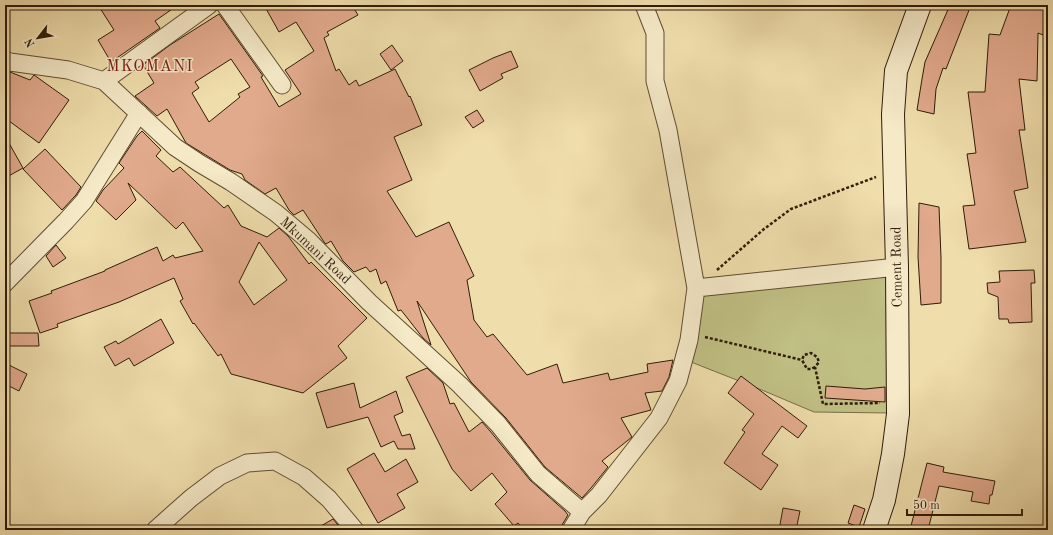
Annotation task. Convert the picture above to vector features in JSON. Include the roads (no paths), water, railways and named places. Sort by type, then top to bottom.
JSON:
[{"type":"main road","name":"Cement Road","points":[[874,530],[884,500],[893,454],[898,414],[897,267],[893,114],[896,71],[920,5]]},
{"type":"street","points":[[104,81],[209,5]]},
{"type":"street","points":[[225,5],[282,85]]},
{"type":"street","points":[[571,530],[582,512],[599,495],[659,418],[678,381],[689,340],[696,288],[668,130],[656,81],[655,33],[644,5]]},
{"type":"street","name":"Mkumani Road","points":[[5,60],[68,70],[104,81],[175,147],[198,163],[231,182],[276,213],[308,240],[369,302],[460,385],[498,424],[538,474],[582,512]]},
{"type":"street","points":[[5,283],[66,221],[84,200],[139,113]]},
{"type":"street","points":[[696,288],[897,267]]},
{"type":"street","points":[[155,530],[191,498],[220,476],[247,463],[275,461],[304,477],[329,499],[355,530]]},
{"type":"district","name":"MKOMANI","points":[[150,65]]}]
